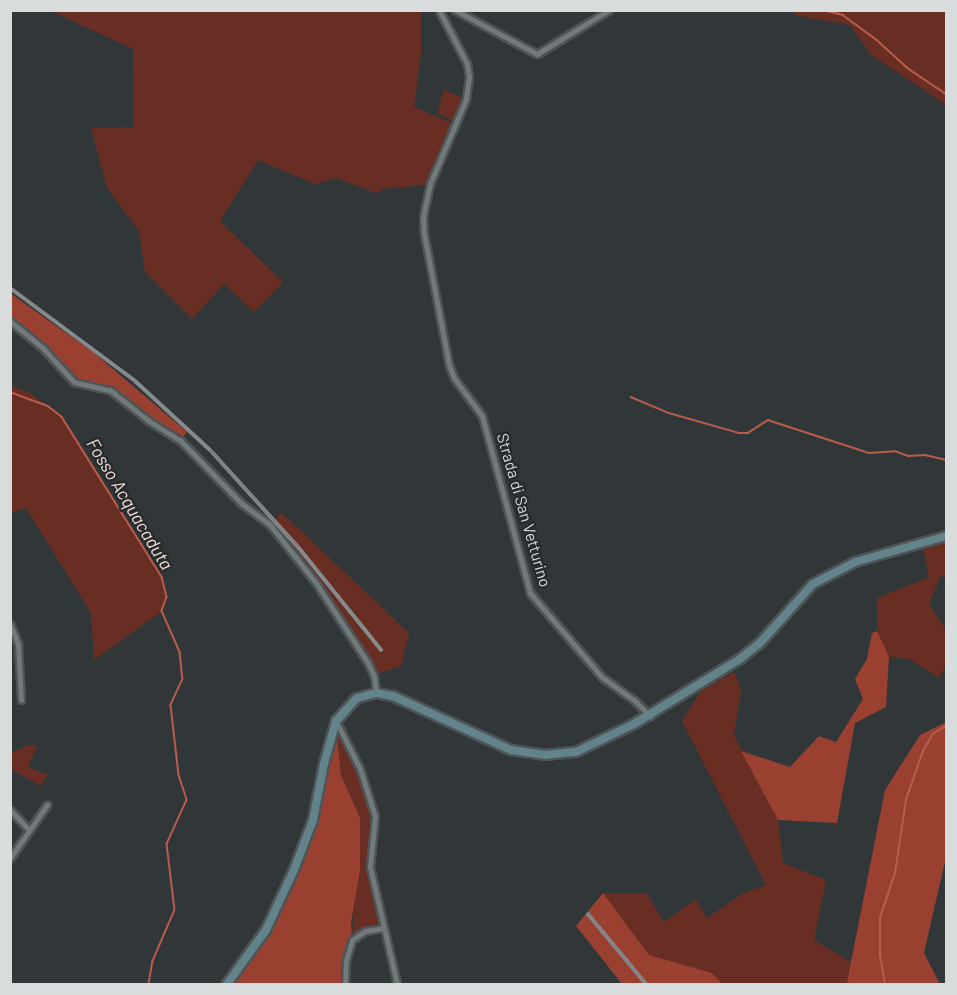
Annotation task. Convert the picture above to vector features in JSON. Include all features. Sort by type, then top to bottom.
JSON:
[{"type":"street","name":"Strada di San Vetturino","points":[[439,10],[467,64],[469,77],[466,99],[429,184],[423,217],[424,234],[449,365],[454,378],[482,416],[530,593],[602,677],[634,700],[650,716]]},
{"type":"street","points":[[455,10],[537,54],[609,10]]},
{"type":"street","points":[[10,321],[43,348],[74,382],[110,390],[148,421],[180,440],[241,503],[271,526],[316,583],[362,655],[374,676],[376,693]]},
{"type":"street","points":[[226,984],[266,930],[294,870],[313,819],[324,764],[336,721],[357,698],[376,693],[393,696],[511,750],[545,755],[576,752],[597,744],[650,716],[740,659],[760,642],[813,584],[855,562],[946,536]]},
{"type":"street","points":[[10,624],[18,644],[21,700]]},
{"type":"street","points":[[336,721],[360,770],[375,816],[370,867],[397,984]]},
{"type":"street","points":[[10,858],[47,805]]},
{"type":"street","points":[[10,810],[30,830]]},
{"type":"street","points":[[345,984],[346,960],[352,940],[365,931],[384,928]]},
{"type":"shaded area","points":[[51,11],[421,11],[421,53],[414,107],[454,124],[430,184],[384,189],[376,193],[336,178],[315,184],[258,160],[220,221],[283,282],[254,312],[224,284],[192,319],[145,272],[139,231],[107,188],[91,128],[134,127],[133,49]]},
{"type":"shaded area","points":[[793,11],[946,11],[946,105],[871,55],[850,25],[795,15]]},
{"type":"shaded area","points":[[444,90],[466,99],[455,122],[437,113]]},
{"type":"shaded area","points":[[10,293],[93,352],[187,432],[180,440],[149,421],[116,394],[74,382],[43,348],[11,321]]},
{"type":"shaded area","points":[[11,386],[30,393],[62,417],[162,577],[167,597],[162,611],[94,660],[91,613],[26,508],[11,513]]},
{"type":"shaded area","points":[[281,512],[409,633],[401,666],[380,673],[370,668],[316,583],[271,526]]},
{"type":"shaded area","points":[[946,536],[946,579],[941,575],[929,604],[946,630],[946,666],[939,678],[909,659],[885,656],[877,631],[877,598],[929,577],[922,543]]},
{"type":"shaded area","points":[[877,631],[889,657],[886,707],[855,723],[837,823],[778,820],[741,751],[790,767],[819,736],[836,742],[863,699],[855,679],[867,659],[872,633]]},
{"type":"shaded area","points":[[734,672],[741,690],[734,735],[778,820],[783,863],[826,880],[814,940],[851,962],[847,982],[851,984],[722,984],[712,973],[649,955],[603,893],[647,894],[664,922],[696,899],[707,918],[742,894],[766,885],[682,721],[701,691]]},
{"type":"shaded area","points":[[336,721],[360,769],[375,816],[370,867],[384,928],[365,931],[352,940],[360,818],[341,775]]},
{"type":"shaded area","points":[[946,722],[946,857],[924,953],[940,984],[851,984],[847,982],[885,790],[920,735]]},
{"type":"shaded area","points":[[336,726],[341,775],[360,818],[360,870],[351,923],[352,940],[346,960],[345,984],[230,984],[266,930],[294,870]]},
{"type":"shaded area","points":[[28,745],[37,746],[28,767],[48,775],[41,786],[11,769],[11,753]]},
{"type":"shaded area","points":[[603,893],[649,955],[712,973],[722,984],[622,984],[576,926]]},
{"type":"waterway","points":[[822,10],[843,15],[877,40],[909,69],[946,94]]},
{"type":"waterway","name":"Fosso Acquacaduta","points":[[10,392],[48,406],[62,417],[162,577],[167,597],[162,611],[180,652],[183,679],[171,705],[179,775],[187,800],[167,844],[175,910],[153,961],[149,984]]},
{"type":"waterway","points":[[631,397],[669,413],[739,433],[748,433],[768,420],[869,453],[895,451],[908,456],[925,455],[946,460]]},
{"type":"waterway","points":[[885,984],[880,955],[880,918],[895,873],[906,800],[923,751],[933,734],[946,726]]},
{"type":"railway","points":[[10,288],[135,381],[211,451],[298,547],[382,651]]},
{"type":"railway","points":[[587,913],[646,984]]}]
